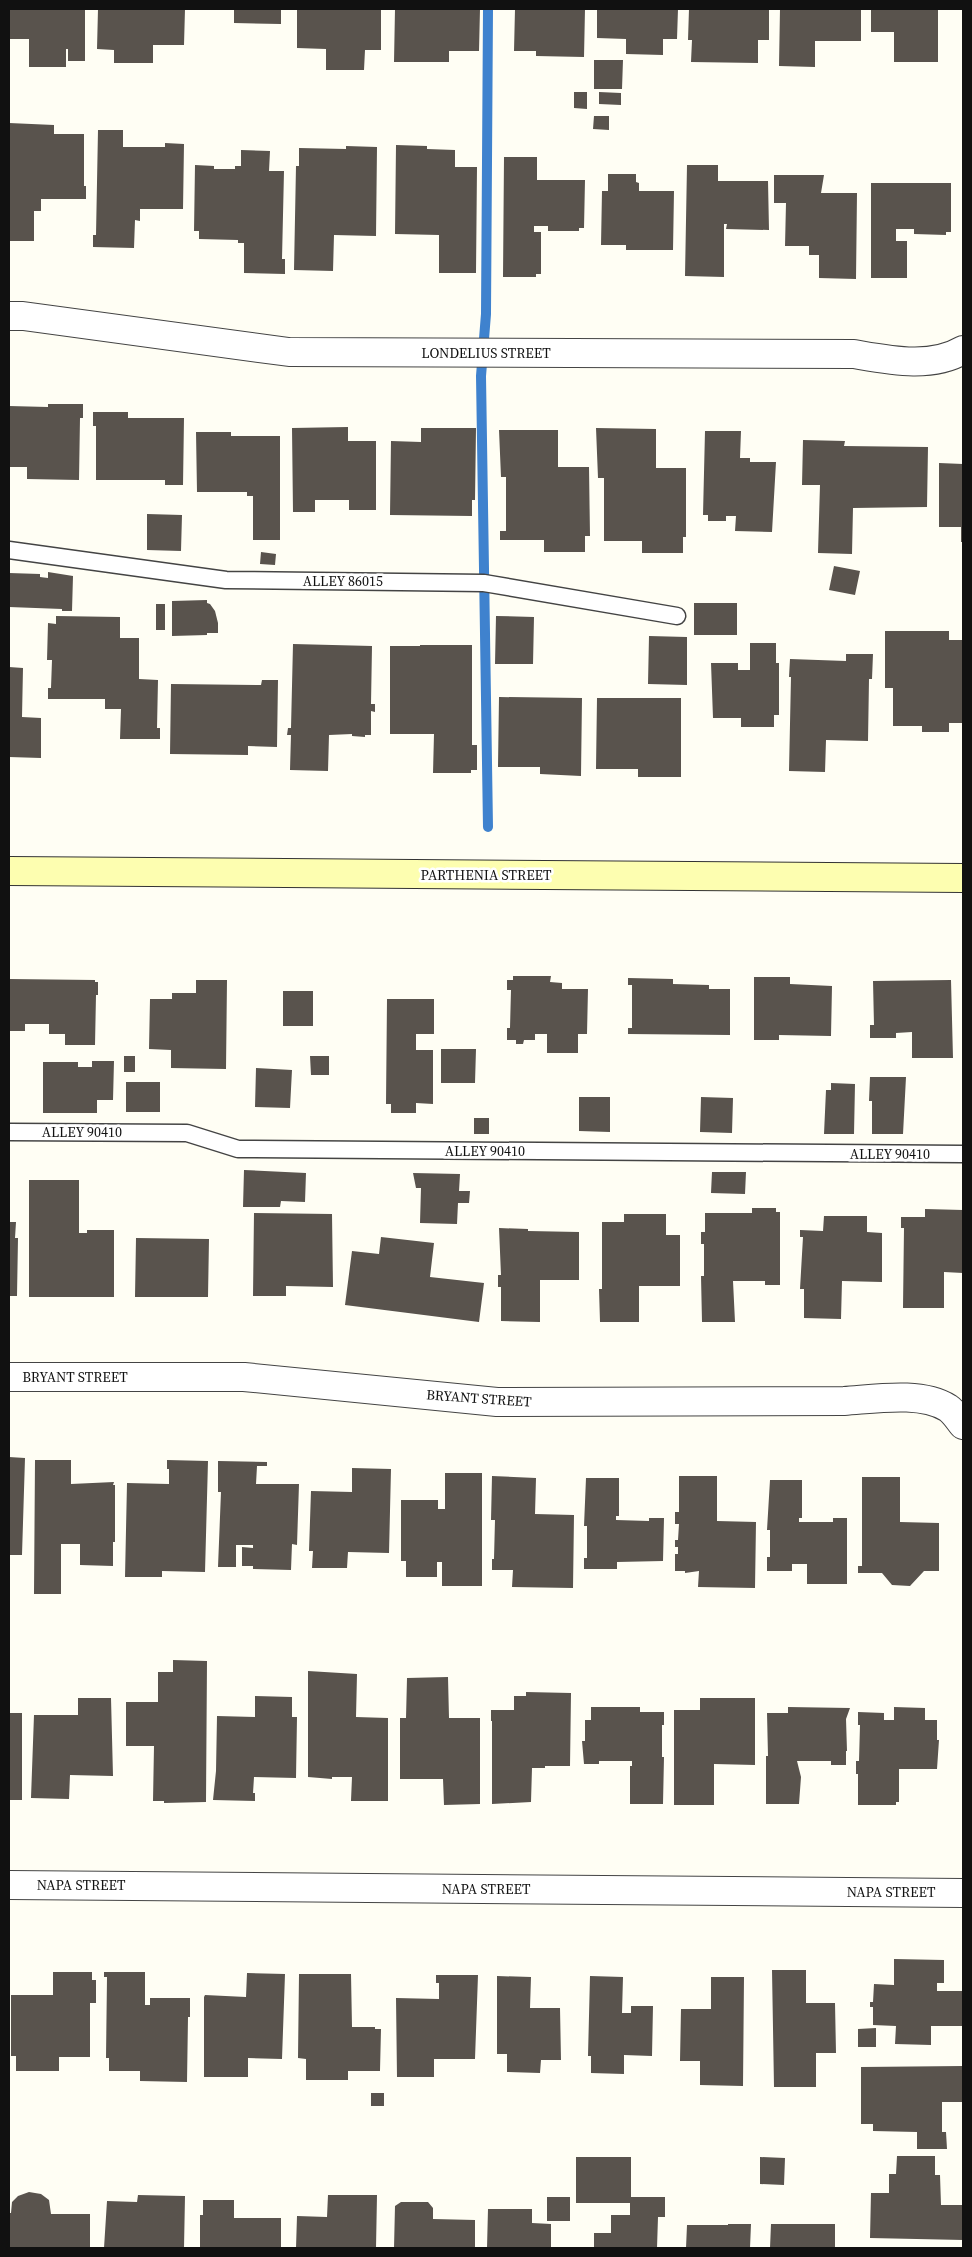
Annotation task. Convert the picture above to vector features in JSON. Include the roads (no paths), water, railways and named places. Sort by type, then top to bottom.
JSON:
[{"type":"main road","name":"PARTHENIA STREET","points":[[9,871],[963,878]]},
{"type":"street","name":"LONDELIUS STREET","points":[[9,316],[23,316],[289,352],[854,354],[891,360],[926,362],[956,354],[963,350]]},
{"type":"street","name":"BRYANT STREET","points":[[9,1377],[244,1378],[497,1402],[844,1401],[902,1398],[933,1401],[956,1417]]},
{"type":"street","name":"NAPA STREET","points":[[9,1885],[963,1893]]},
{"type":"lane","name":"ALLEY 86015","points":[[9,550],[226,580],[484,582],[677,616]]},
{"type":"lane","name":"ALLEY 90410","points":[[9,1132],[187,1133],[238,1149],[963,1154]]},
{"type":"waterway","points":[[488,9],[486,314],[481,376],[488,827]]}]
